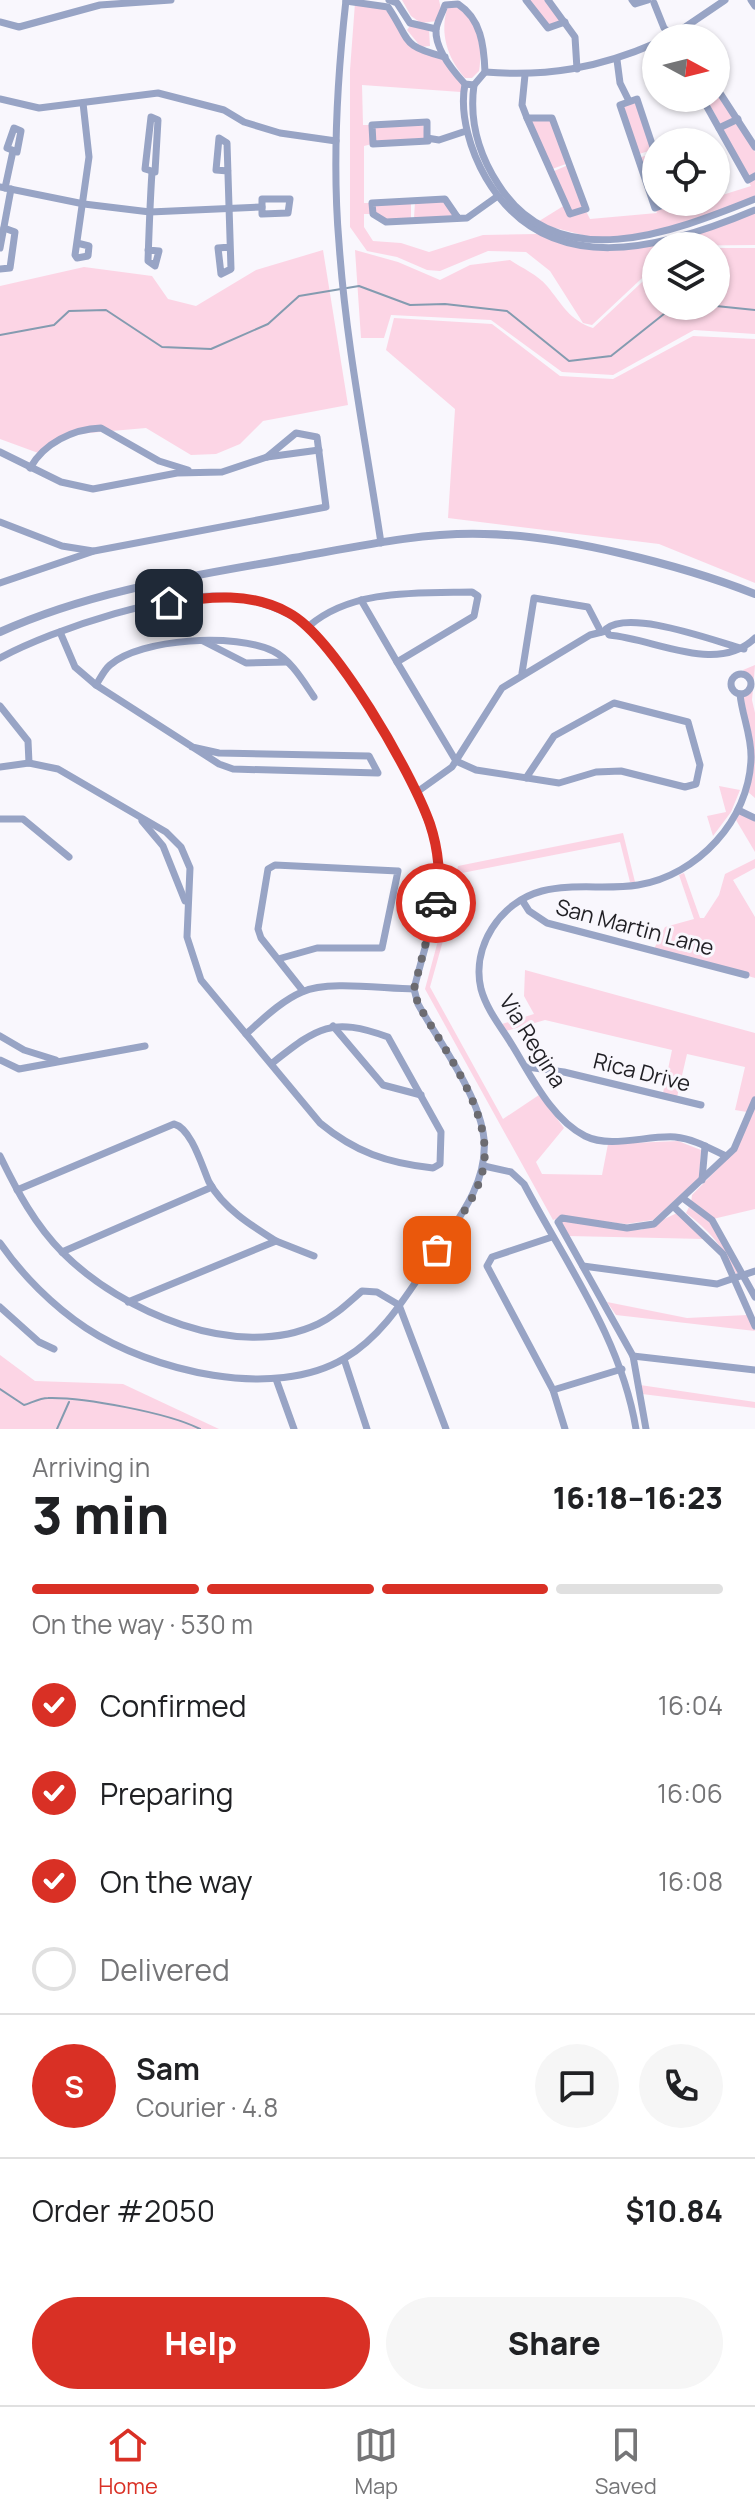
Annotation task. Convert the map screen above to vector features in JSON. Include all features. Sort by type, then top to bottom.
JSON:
[{"type":"street","points":[[0,22],[19,27],[100,5],[171,0]]},
{"type":"street","points":[[381,543],[350,353],[338,240],[338,75],[346,0],[388,7],[407,42],[415,49],[445,57]]},
{"type":"street","points":[[389,0],[397,3],[410,23]]},
{"type":"street","points":[[526,0],[548,28],[565,22]]},
{"type":"street","points":[[548,0],[571,32],[577,65]]},
{"type":"street","points":[[632,0],[635,4],[651,1],[667,24]]},
{"type":"street","points":[[689,24],[725,0]]},
{"type":"street","points":[[751,0],[755,6]]},
{"type":"street","points":[[468,132],[474,85],[485,72],[482,39],[475,19],[458,4],[444,2],[436,29],[445,57],[465,84],[463,109],[468,132],[478,164],[498,196],[524,224],[567,245],[600,249],[642,240]]},
{"type":"street","points":[[400,29],[410,23],[436,29]]},
{"type":"street","points":[[485,72],[525,77],[577,65],[617,63],[642,50]]},
{"type":"street","points":[[617,63],[628,100]]},
{"type":"street","points":[[525,77],[526,115],[570,214],[586,209],[552,118],[526,115]]},
{"type":"street","points":[[465,84],[474,85]]},
{"type":"street","points":[[0,99],[39,108],[158,93],[224,110],[244,122],[280,133],[336,141]]},
{"type":"street","points":[[642,169],[620,105],[637,99],[646,128]]},
{"type":"street","points":[[77,243],[89,157],[83,103]]},
{"type":"street","points":[[730,107],[755,147]]},
{"type":"street","points":[[710,112],[719,128],[738,119]]},
{"type":"street","points":[[157,117],[157,170],[152,172],[145,169],[149,119],[157,117]]},
{"type":"street","points":[[431,138],[427,122],[372,125],[373,144],[428,141],[468,132]]},
{"type":"street","points":[[730,148],[748,180],[755,176]]},
{"type":"street","points":[[0,248],[5,188],[13,151]]},
{"type":"street","points":[[638,157],[642,156]]},
{"type":"street","points":[[551,171],[569,164]]},
{"type":"street","points":[[228,171],[230,247]]},
{"type":"street","points":[[148,250],[152,172]]},
{"type":"street","points":[[5,188],[84,204],[150,212],[262,207]]},
{"type":"street","points":[[458,218],[445,199],[372,203],[373,214],[386,222],[467,218],[498,196]]},
{"type":"street","points":[[664,232],[755,199]]},
{"type":"street","points":[[413,201],[413,220]]},
{"type":"street","points":[[683,232],[713,226],[755,210]]},
{"type":"street","points":[[0,269],[10,268],[15,232],[4,228]]},
{"type":"street","points":[[30,468],[38,455],[66,435],[90,429],[107,430],[159,461],[198,472]]},
{"type":"street","points":[[0,583],[94,551],[321,511],[328,504],[317,437],[296,433],[267,457]]},
{"type":"street","points":[[0,452],[61,482],[93,489],[157,476],[222,472],[267,457],[319,450]]},
{"type":"street","points":[[157,476],[159,461]]},
{"type":"street","points":[[0,522],[62,546],[94,551]]},
{"type":"street","points":[[1,630],[122,589],[381,543],[483,534],[527,537],[660,564],[755,594]]},
{"type":"street","points":[[62,546],[63,563]]},
{"type":"street","points":[[309,626],[342,604],[361,600],[419,593],[472,592],[478,596],[474,616],[397,662]]},
{"type":"street","points":[[0,658],[60,632],[147,607],[232,596],[266,603],[309,626],[335,655],[417,792],[431,827],[438,862],[437,897],[414,989],[418,1004],[478,1111],[484,1138],[484,1166],[469,1202],[375,1335],[344,1359],[276,1379],[235,1378],[130,1352],[85,1328],[44,1295],[0,1243]]},
{"type":"street","points":[[522,673],[534,598],[588,607],[609,635],[633,637],[716,656],[744,649],[755,638]]},
{"type":"street","points":[[361,600],[456,761],[487,773],[559,783],[596,772],[621,771],[691,787],[696,784],[700,765],[688,722],[614,703],[554,736],[526,778]]},
{"type":"street","points":[[417,792],[444,775],[456,761],[502,688],[522,673],[603,631],[608,625],[623,622],[659,625],[744,649]]},
{"type":"street","points":[[60,632],[75,667],[96,685],[192,747],[233,769],[378,773],[369,756],[219,753],[192,747]]},
{"type":"street","points":[[96,685],[110,665],[129,655],[200,639],[242,640],[275,652],[287,662],[314,697]]},
{"type":"street","points":[[200,639],[246,663],[287,662]]},
{"type":"street","points":[[740,674],[752,677],[748,690],[740,694],[732,689],[732,679],[740,674]]},
{"type":"street","name":"Via Regina","points":[[726,1156],[678,1137],[601,1141],[587,1137],[568,1125],[487,1007],[479,968],[484,942],[492,926],[522,900],[543,890],[630,886],[671,874],[716,844],[748,796],[751,750],[740,694]]},
{"type":"street","points":[[0,706],[28,741],[29,763]]},
{"type":"street","points":[[259,754],[264,769]]},
{"type":"street","points":[[322,755],[325,771]]},
{"type":"street","points":[[0,767],[29,763],[58,769],[166,832],[181,847],[190,868],[186,903],[187,937],[201,980],[320,1123],[343,1142],[385,1161],[433,1168],[440,1164],[441,1132],[388,1037],[369,1030],[333,1026],[315,1029],[271,1064]]},
{"type":"street","points":[[738,810],[755,818]]},
{"type":"street","points":[[0,819],[23,819],[69,857]]},
{"type":"street","points":[[140,819],[163,846],[186,903]]},
{"type":"street","points":[[278,959],[317,948],[382,948],[398,871],[289,865],[268,869],[258,929],[278,959],[303,991]]},
{"type":"street","name":"San Martin Lane","points":[[522,900],[529,911],[547,923],[746,975]]},
{"type":"street","points":[[246,1034],[303,991],[327,988],[414,989]]},
{"type":"street","points":[[333,1026],[383,1085],[421,1095]]},
{"type":"street","points":[[0,1036],[24,1050],[59,1060]]},
{"type":"street","points":[[0,1060],[19,1069],[145,1046]]},
{"type":"street","name":"Rica Drive","points":[[527,1067],[564,1072],[701,1105]]},
{"type":"street","points":[[646,1429],[633,1356],[558,1223],[562,1218],[627,1228],[654,1224],[675,1208],[726,1156],[742,1135],[755,1100]]},
{"type":"street","points":[[17,1190],[174,1124],[184,1129],[212,1187],[237,1214],[276,1241],[314,1256]]},
{"type":"street","points":[[702,1180],[705,1146]]},
{"type":"street","points":[[0,1156],[37,1223],[62,1252],[93,1280],[127,1303],[181,1325],[262,1336],[293,1334],[320,1323],[362,1291],[377,1292],[399,1305],[446,1429]]},
{"type":"street","points":[[484,1166],[519,1177],[612,1342],[622,1369],[636,1429]]},
{"type":"street","points":[[62,1252],[212,1187]]},
{"type":"street","points":[[684,1199],[712,1220],[755,1297]]},
{"type":"street","points":[[675,1208],[710,1239],[736,1280],[755,1326]]},
{"type":"street","points":[[552,1237],[492,1257],[487,1266],[553,1390],[565,1429]]},
{"type":"street","points":[[127,1303],[276,1241]]},
{"type":"street","points":[[583,1266],[717,1284],[755,1271]]},
{"type":"street","points":[[0,1307],[16,1324],[54,1349]]},
{"type":"street","points":[[633,1356],[755,1370]]},
{"type":"street","points":[[344,1359],[367,1429]]},
{"type":"street","points":[[553,1390],[622,1369]]},
{"type":"street","points":[[276,1379],[294,1429]]},
{"type":"shaded area","points":[[402,0],[439,0],[441,9],[437,21],[421,23],[411,16]]},
{"type":"shaded area","points":[[528,0],[545,0],[562,22],[550,26]]},
{"type":"shaded area","points":[[355,3],[387,9],[408,42],[422,51],[444,58],[461,81],[461,92],[362,85],[363,125],[370,125],[372,144],[364,146],[364,203],[371,203],[372,214],[364,214],[364,227],[373,241],[401,243],[429,252],[483,235],[537,234],[567,246],[616,249],[642,244],[642,278],[592,325],[583,323],[550,271],[526,252],[488,251],[440,271],[427,270],[397,257],[367,251],[350,227],[350,70]]},
{"type":"shaded area","points":[[448,6],[466,13],[476,30],[480,62],[479,71],[472,78],[465,78],[453,62],[446,44],[444,25]]},
{"type":"shaded area","points":[[410,26],[429,30],[430,46],[421,47],[407,30]]},
{"type":"shaded area","points":[[636,101],[645,128],[642,128],[642,153],[639,154],[622,106]]},
{"type":"shaded area","points":[[730,111],[734,117],[721,125],[714,112]]},
{"type":"shaded area","points":[[529,119],[551,120],[566,164],[552,169]]},
{"type":"shaded area","points":[[737,122],[755,152],[755,173],[748,177],[730,144],[730,128],[726,128]]},
{"type":"shaded area","points":[[423,124],[425,138],[374,142],[374,127]]},
{"type":"shaded area","points":[[568,165],[584,209],[570,212],[552,172]]},
{"type":"shaded area","points":[[755,177],[755,198],[730,207],[730,193],[751,186],[748,181]]},
{"type":"shaded area","points":[[444,200],[454,216],[414,218],[415,202]]},
{"type":"shaded area","points":[[411,203],[411,219],[387,220],[375,213],[374,205]]},
{"type":"shaded area","points":[[565,205],[569,215],[586,211],[590,219],[642,214],[702,216],[667,228],[602,240],[536,223]]},
{"type":"shaded area","points":[[755,211],[755,245],[730,245],[730,232],[687,232]]},
{"type":"shaded area","points":[[730,248],[755,248],[755,334],[694,330],[613,375],[562,372],[491,320],[391,315],[384,338],[361,338],[355,250],[398,262],[440,280],[470,265],[510,260],[539,278],[572,316],[593,328],[642,282],[642,320],[730,320]]},
{"type":"shaded area","points":[[323,250],[348,405],[263,421],[240,444],[216,454],[191,455],[146,428],[66,435],[41,454],[0,439],[0,286],[84,267],[152,276],[168,299],[196,306],[256,270]]},
{"type":"shaded area","points":[[394,318],[492,324],[560,376],[613,379],[693,336],[755,339],[755,583],[659,544],[448,518],[455,409],[386,350]]},
{"type":"shaded area","points":[[755,665],[752,700],[755,713],[755,798],[747,791],[751,753],[743,694],[751,678],[743,670]]},
{"type":"shaded area","points":[[719,786],[740,790],[731,812],[713,836],[707,816],[726,812]]},
{"type":"shaded area","points":[[740,812],[755,821],[755,852],[736,820]]},
{"type":"shaded area","points":[[623,833],[635,882],[630,882],[620,842],[462,873],[430,987],[503,1119],[539,1095],[564,1128],[536,1162],[542,1174],[602,1175],[608,1144],[678,1141],[701,1150],[699,1178],[653,1220],[626,1224],[561,1217],[553,1220],[425,989],[458,866]]},
{"type":"shaded area","points":[[755,859],[755,868],[733,880],[755,917],[755,978],[654,949],[665,927],[694,919],[679,875],[684,873],[700,918],[704,918],[719,895],[725,874]]},
{"type":"shaded area","points":[[525,970],[755,1033],[755,1209],[713,1219],[691,1203],[692,1195],[736,1150],[753,1113],[735,1110],[745,1067],[687,1054],[677,1097],[663,1093],[672,1050],[545,1020],[506,1031],[502,1024],[534,1014],[524,996]]},
{"type":"shaded area","points":[[689,1207],[710,1222],[741,1271],[736,1274],[715,1240],[686,1213]]},
{"type":"shaded area","points":[[677,1213],[705,1239],[568,1236],[561,1221],[641,1230]]},
{"type":"shaded area","points":[[607,1302],[687,1318],[747,1315],[755,1331],[616,1315]]},
{"type":"shaded area","points":[[0,1355],[35,1381],[123,1384],[219,1429],[0,1429]]},
{"type":"shaded area","points":[[640,1385],[755,1402],[755,1408],[642,1394]]},
{"type":"waterway","points":[[347,288],[359,286],[410,305],[445,304],[507,311],[569,361],[611,356],[656,320]]},
{"type":"waterway","points":[[0,335],[54,325],[69,311],[106,310],[162,347],[211,349],[268,324],[299,296],[341,289]]},
{"type":"waterway","points":[[730,307],[755,310]]},
{"type":"waterway","points":[[0,1389],[24,1405],[45,1398],[82,1400],[148,1412],[200,1429]]},
{"type":"waterway","points":[[57,1429],[69,1402]]},
{"type":"way so far","points":[[436,903],[414,989],[418,1004],[478,1111],[484,1138],[484,1166],[478,1184],[437,1250]]},
{"type":"route","points":[[169,603],[232,596],[266,603],[309,626],[335,655],[417,792],[431,827],[438,862],[436,903]]}]
